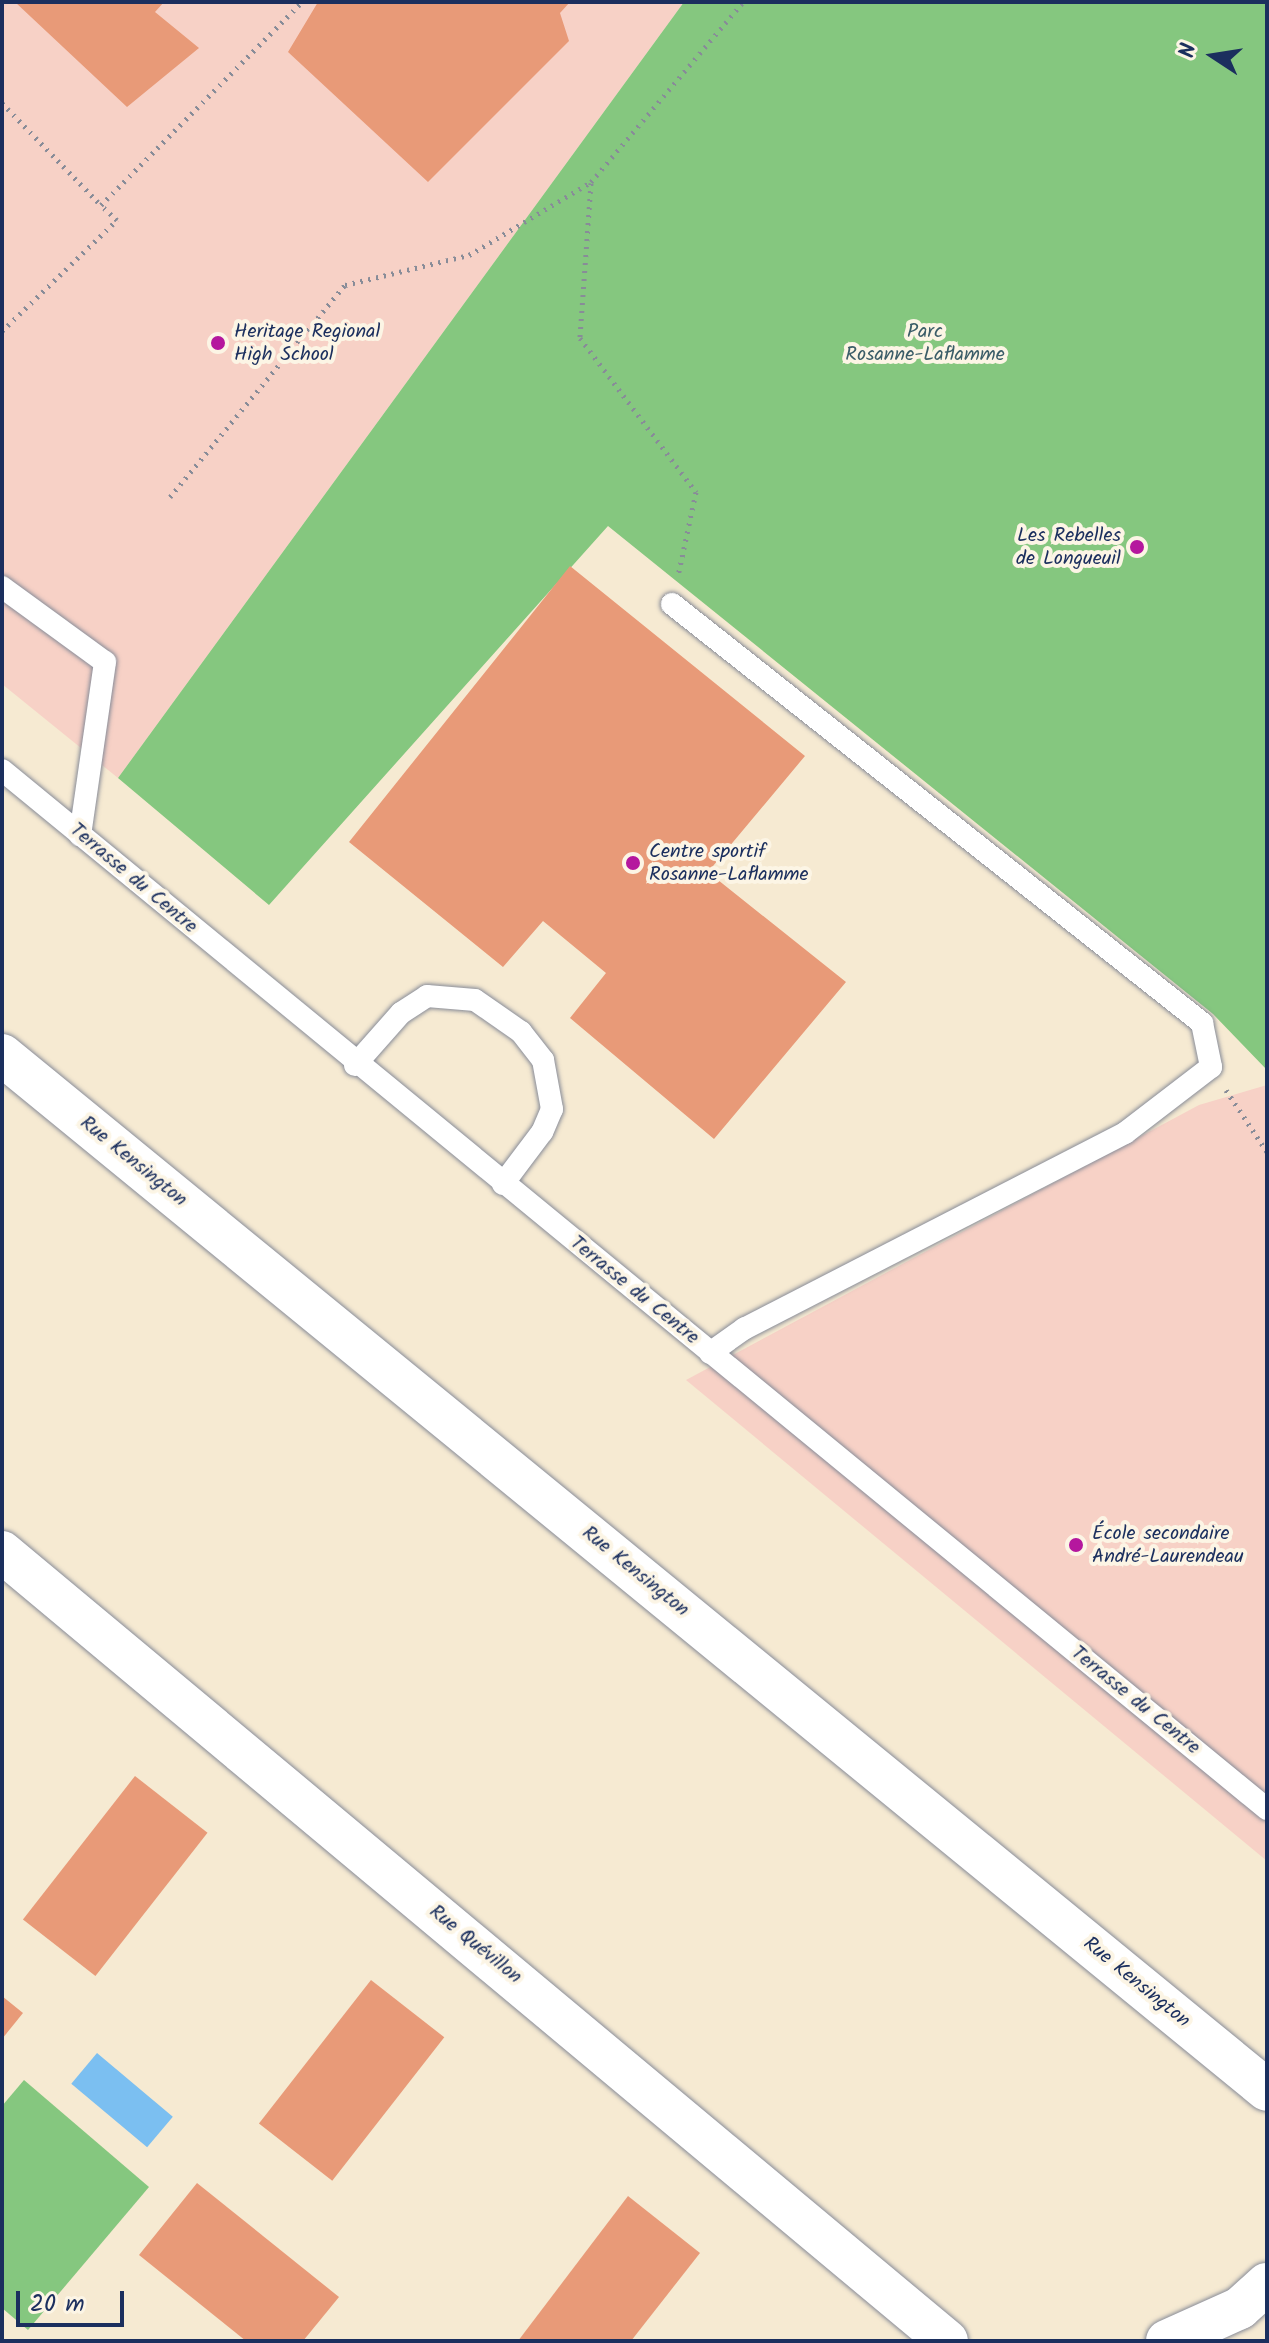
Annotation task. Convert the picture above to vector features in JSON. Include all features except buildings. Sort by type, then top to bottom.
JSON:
[{"type":"street","name":"Rue Kensington","points":[[2,1055],[1267,2090]]},
{"type":"street","name":"Rue Quévillon","points":[[2,1552],[947,2341]]},
{"type":"street","points":[[1167,2341],[1240,2308],[1267,2284]]},
{"type":"lane","points":[[2,587],[105,662],[80,835]]},
{"type":"lane","points":[[672,604],[1202,1023],[1211,1067],[1125,1133],[745,1328],[710,1353]]},
{"type":"lane","name":"Terrasse du Centre","points":[[2,770],[355,1065],[1267,1809]]},
{"type":"lane","points":[[355,1065],[401,1013],[427,996],[475,1000],[521,1032],[543,1060],[552,1109],[542,1132],[503,1184]]},
{"type":"path","points":[[101,205],[302,2]]},
{"type":"path","points":[[170,497],[345,285],[469,255],[591,182],[743,2]]},
{"type":"path","points":[[2,103],[117,220],[2,331]]},
{"type":"path","points":[[591,182],[580,338],[696,492],[672,604]]},
{"type":"path","points":[[1211,1067],[1267,1152]]},
{"type":"shaded area","name":"Heritage Regional High School","points":[[2,2],[684,2],[118,778],[2,684]]},
{"type":"shaded area","name":"École secondaire André-Laurendeau","points":[[1267,1085],[1267,1861],[686,1380],[1199,1105]]},
{"type":"green space","name":"Parc Rosanne-Laflamme","points":[[684,2],[1267,2],[1267,1070],[1213,1014],[608,526],[269,905],[118,778]]},
{"type":"green space","points":[[24,2080],[149,2187],[28,2330],[2,2308],[2,2106]]},
{"type":"water","points":[[97,2053],[173,2117],[147,2147],[71,2084]]},
{"type":"place","name":"Heritage Regional High School","points":[[218,343]]},
{"type":"place","name":"Les Rebelles de Longueuil","points":[[1137,547]]},
{"type":"place","name":"Centre sportif Rosanne-Laflamme","points":[[633,863]]},
{"type":"place","name":"École secondaire André-Laurendeau","points":[[1076,1545]]}]
